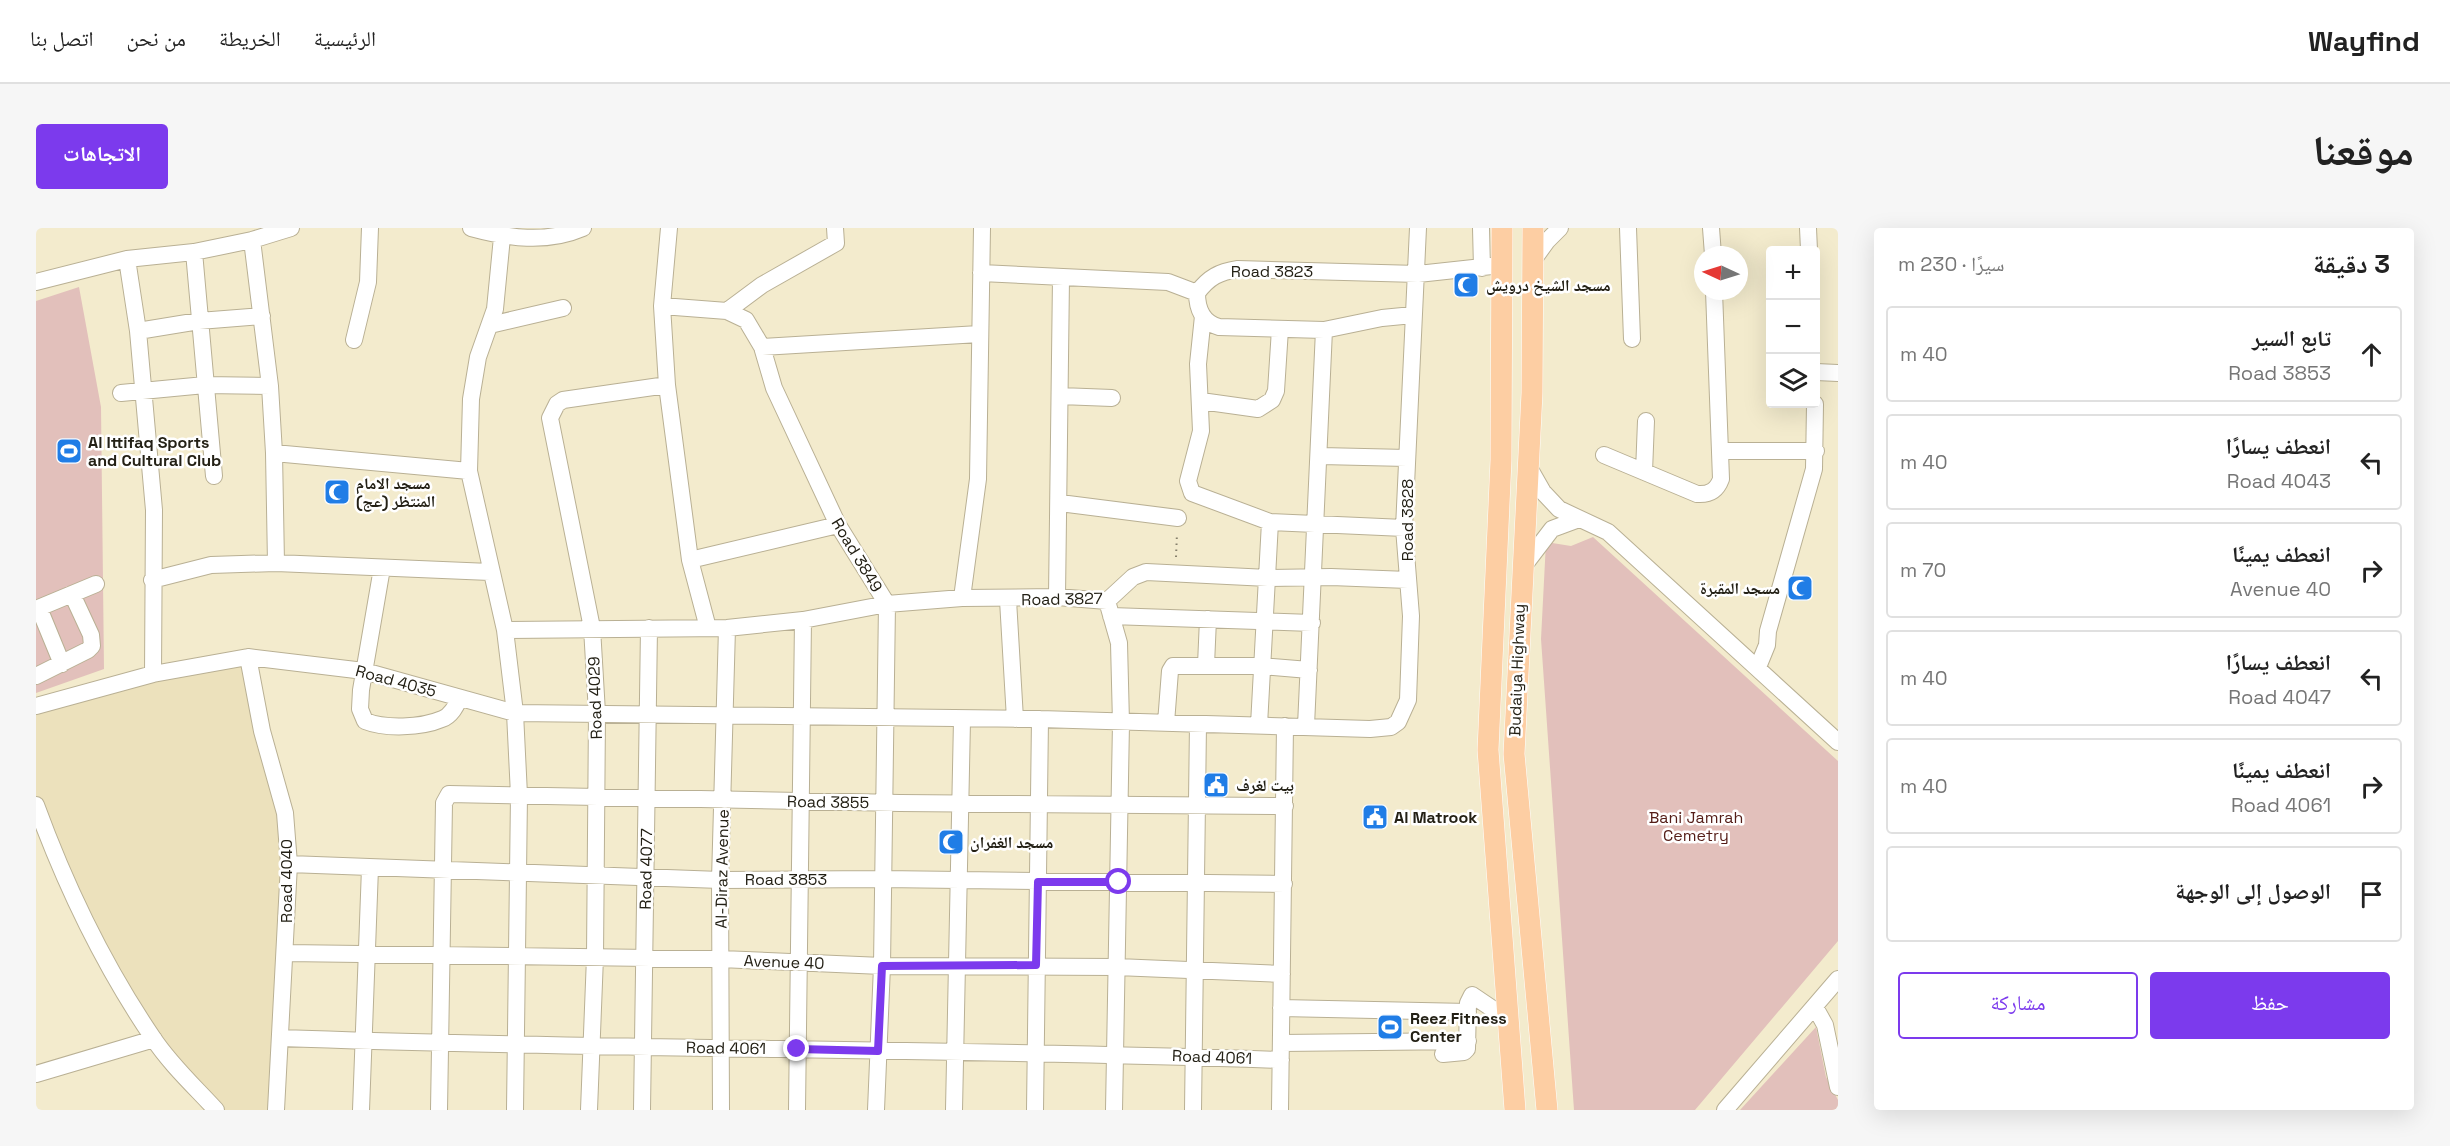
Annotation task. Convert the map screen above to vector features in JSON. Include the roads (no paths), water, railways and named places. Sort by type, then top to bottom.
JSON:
[{"type":"main road","name":"Budaiya Highway","points":[[1502,228],[1492,267],[1501,460],[1488,750],[1515,1110]]},
{"type":"main road","name":"Budaiya Highway","points":[[1533,228],[1527,464],[1514,754],[1547,1110]]},
{"type":"street","points":[[43,280],[127,259],[194,252],[252,240],[291,228]]},
{"type":"street","points":[[354,340],[368,282],[370,228]]},
{"type":"street","points":[[471,228],[502,237],[540,238],[583,228]]},
{"type":"street","points":[[669,228],[662,306],[667,385],[690,560],[708,628]]},
{"type":"street","points":[[662,306],[727,311],[788,269],[836,243],[835,228]]},
{"type":"street","points":[[962,598],[978,479],[982,228]]},
{"type":"street","name":"Road 3828","points":[[1398,722],[1408,700],[1410,673],[1411,616],[1404,528],[1413,315],[1418,274],[1418,228]]},
{"type":"street","points":[[1481,228],[1492,267]]},
{"type":"street","points":[[1534,259],[1560,228]]},
{"type":"street","points":[[1628,228],[1632,339]]},
{"type":"street","points":[[1712,228],[1713,246]]},
{"type":"street","points":[[1808,228],[1809,246]]},
{"type":"street","points":[[502,237],[498,287],[490,325],[478,357],[471,399],[469,471],[490,572],[505,630],[515,713],[519,795],[515,1110]]},
{"type":"street","points":[[252,240],[270,386],[276,562]]},
{"type":"street","points":[[194,252],[214,476]]},
{"type":"street","points":[[127,259],[138,331],[154,510],[153,674]]},
{"type":"street","name":"Road 3823","points":[[1197,293],[1212,276],[1223,271],[1238,269],[1418,274],[1492,267]]},
{"type":"street","points":[[981,273],[1168,282],[1197,293],[1197,304],[1203,316],[1210,325],[1219,327],[1324,330],[1382,318],[1413,315]]},
{"type":"street","points":[[1057,597],[1060,503],[1061,278]]},
{"type":"street","points":[[1604,455],[1697,494],[1710,493],[1721,478],[1714,300]]},
{"type":"street","points":[[490,325],[563,308]]},
{"type":"street","name":"Road 3849","points":[[727,311],[746,320],[762,347],[774,388],[838,525],[886,604],[882,966],[876,1110]]},
{"type":"street","points":[[138,331],[199,321],[262,316]]},
{"type":"street","points":[[1203,316],[1198,364],[1201,431],[1188,481],[1192,493],[1270,522],[1404,528]]},
{"type":"street","points":[[1201,401],[1258,409],[1272,400],[1275,391],[1280,329]]},
{"type":"street","points":[[1306,726],[1312,623],[1312,578],[1321,456],[1324,330]]},
{"type":"street","points":[[762,347],[979,334]]},
{"type":"street","points":[[1820,372],[1838,373]]},
{"type":"street","points":[[121,393],[205,385],[270,386]]},
{"type":"street","name":"Road 4029","points":[[589,1110],[595,957],[597,713],[592,628],[550,427],[552,410],[563,400],[667,385]]},
{"type":"street","points":[[1060,396],[1112,398]]},
{"type":"street","points":[[1753,662],[1768,631],[1811,486],[1816,452],[1815,408]]},
{"type":"street","points":[[1644,472],[1646,421]]},
{"type":"street","points":[[1720,451],[1816,452]]},
{"type":"street","points":[[274,453],[469,471]]},
{"type":"street","points":[[1321,456],[1407,458]]},
{"type":"street","points":[[1527,464],[1550,502],[1569,515],[1608,532],[1838,742]]},
{"type":"street","points":[[1060,503],[1178,518]]},
{"type":"street","points":[[1521,570],[1552,529],[1579,519]]},
{"type":"street","points":[[1259,725],[1270,522]]},
{"type":"street","points":[[690,560],[838,525]]},
{"type":"street","points":[[152,580],[211,565],[276,562],[490,572]]},
{"type":"street","points":[[382,568],[364,670],[360,709],[365,721],[376,726],[443,719],[453,711],[460,698]]},
{"type":"street","name":"Road 3827","points":[[505,630],[727,628],[803,620],[886,604],[962,598],[1008,600],[1057,597],[1109,608],[1132,577],[1146,572],[1268,578],[1408,580]]},
{"type":"street","points":[[62,664],[38,608],[96,584]]},
{"type":"street","points":[[36,676],[92,646],[91,635],[72,594]]},
{"type":"street","points":[[1008,600],[1015,719]]},
{"type":"street","points":[[1114,1110],[1120,723],[1119,643],[1109,608],[1208,619],[1312,623]]},
{"type":"street","points":[[1206,665],[1208,619]]},
{"type":"street","points":[[797,1110],[803,620]]},
{"type":"street","name":"Road 4077","points":[[642,1110],[641,1047],[649,628]]},
{"type":"street","name":"Al-Diraz Avenue","points":[[721,1110],[720,880],[727,628]]},
{"type":"street","name":"Road 4035","points":[[36,706],[153,674],[248,657],[364,670],[515,713],[962,720],[1040,719],[1380,729],[1398,722]]},
{"type":"street","name":"Road 4040","points":[[248,657],[262,731],[285,813],[289,864],[276,1110]]},
{"type":"street","points":[[1166,723],[1171,667],[1261,666],[1309,670]]},
{"type":"street","points":[[1035,1110],[1040,719]]},
{"type":"street","points":[[954,1110],[962,720]]},
{"type":"street","points":[[1193,1110],[1198,724]]},
{"type":"street","points":[[1280,1110],[1285,726]]},
{"type":"street","name":"Road 3855","points":[[444,871],[444,803],[448,794],[884,803],[1285,806]]},
{"type":"street","points":[[36,805],[66,883],[99,949],[154,1039],[216,1110]]},
{"type":"street","name":"Road 3853","points":[[289,864],[720,880],[883,879],[1284,885]]},
{"type":"street","points":[[360,1110],[370,868]]},
{"type":"street","points":[[439,1110],[444,871]]},
{"type":"street","name":"Avenue 40","points":[[286,953],[721,959],[882,966],[1036,965],[1196,969],[1282,974]]},
{"type":"street","points":[[1725,1110],[1838,979]]},
{"type":"street","points":[[1443,1054],[1464,1052],[1468,1041],[1468,1012],[1472,995],[1509,1020]]},
{"type":"street","points":[[1815,1007],[1826,1024],[1838,1087]]},
{"type":"street","points":[[1281,1008],[1468,1012]]},
{"type":"street","name":"Road 4061","points":[[280,1038],[515,1047],[1035,1052],[1194,1057],[1468,1041]]},
{"type":"street","points":[[36,1074],[154,1039]]},
{"type":"place","name":"مسجد الشيخ درويش","points":[[1466,285]]},
{"type":"place","name":"Al Ittifaq Sports and Cultural Club","points":[[69,451]]},
{"type":"place","name":"مسجد الامام المنتظر (عج)","points":[[337,492]]},
{"type":"place","name":"مسجد المقبرة","points":[[1800,588]]},
{"type":"place","name":"بيت لغرف","points":[[1216,785]]},
{"type":"place","name":"Al Matrook","points":[[1375,817]]},
{"type":"place","name":"مسجد الغفران","points":[[951,842]]},
{"type":"place","name":"Reez Fitness Center","points":[[1390,1027]]},
{"type":"park label","name":"Bani Jamrah Cemetry","points":[[1696,826]]}]
